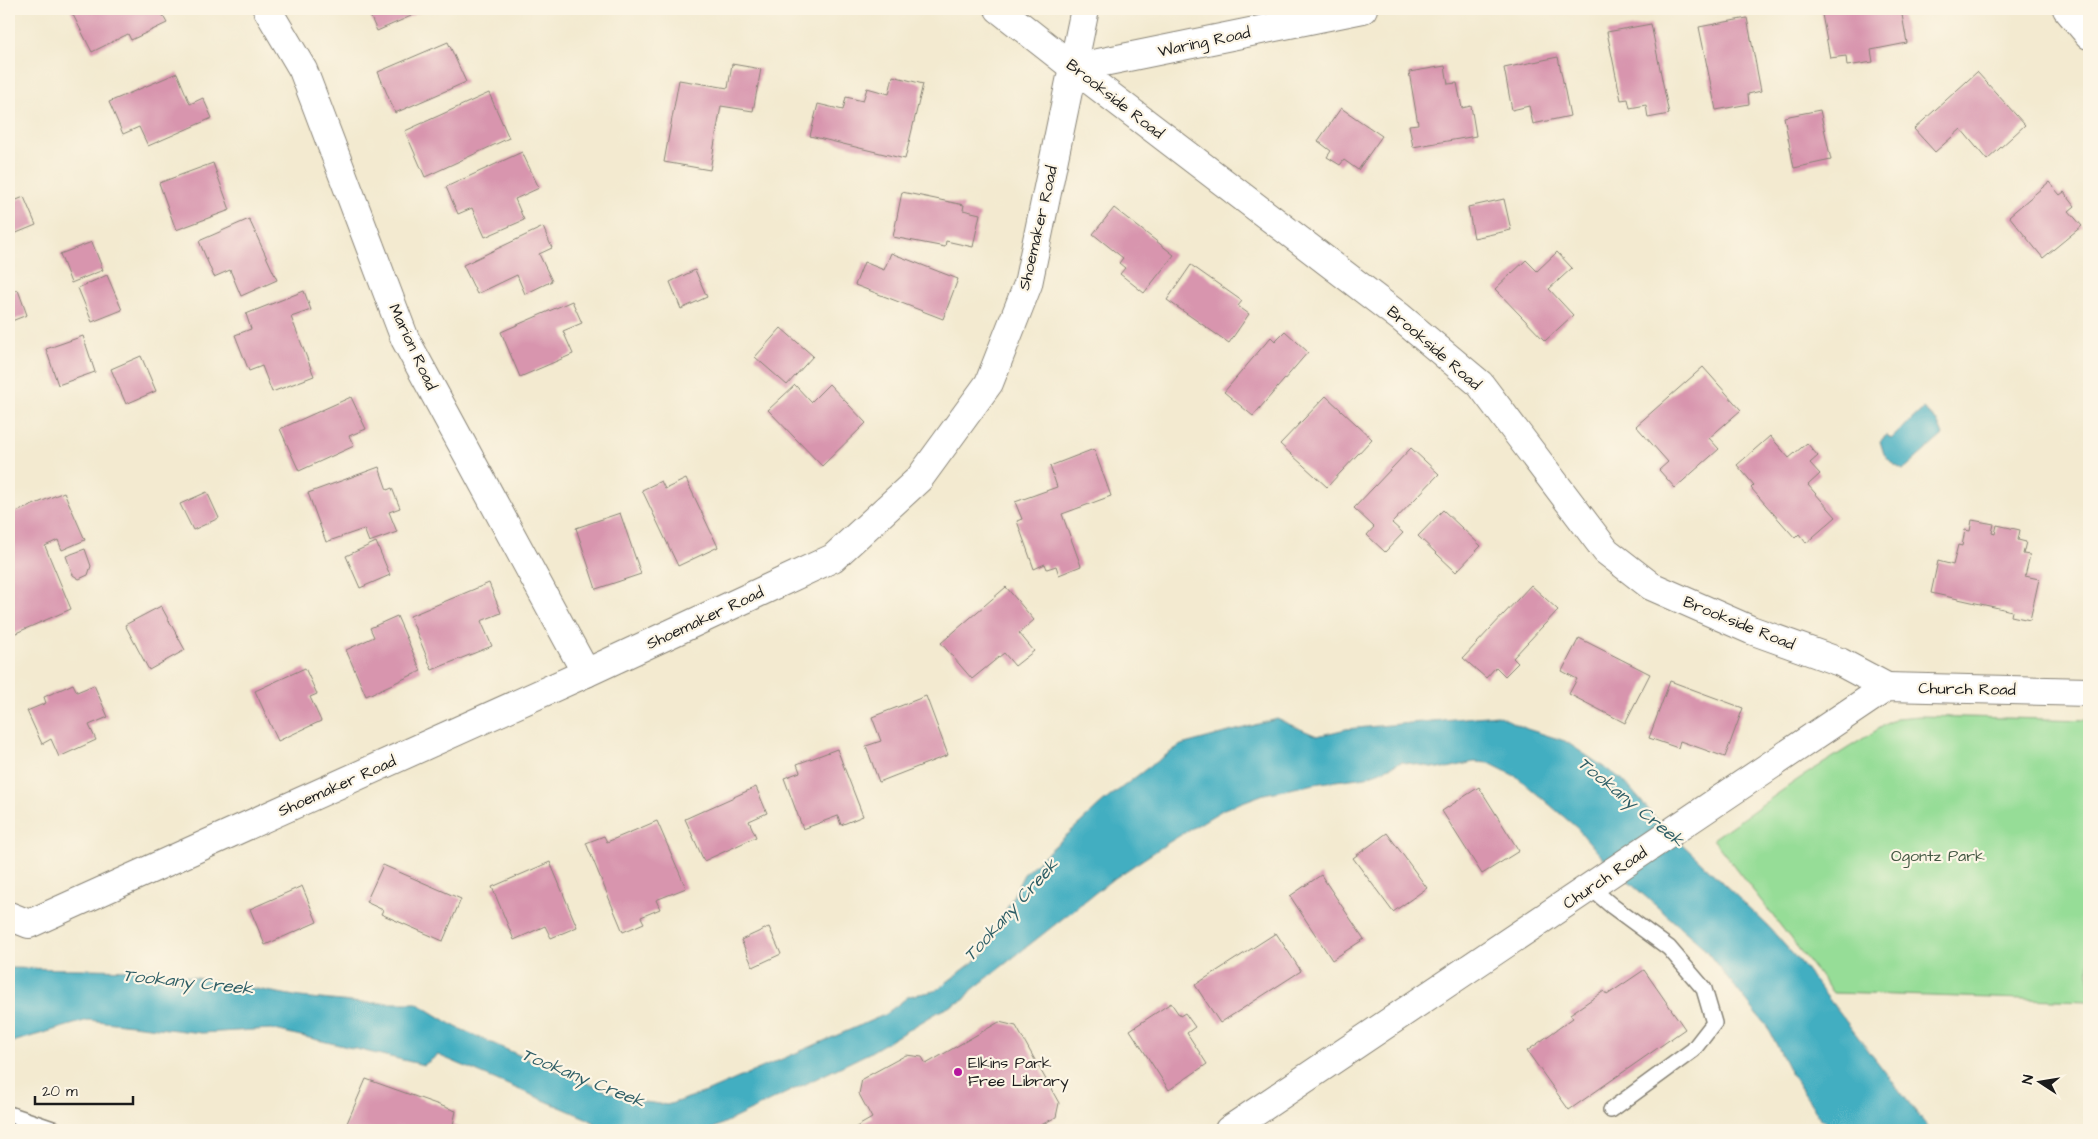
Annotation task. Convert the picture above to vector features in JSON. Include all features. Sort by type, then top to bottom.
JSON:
[{"type":"street","name":"Marion Road","points":[[267,9],[303,70],[405,339],[586,673]]},
{"type":"street","name":"Brookside Road","points":[[999,9],[1400,316],[1480,384],[1606,551],[1651,586],[1751,630],[1840,662],[1887,687]]},
{"type":"street","name":"Shoemaker Road","points":[[9,916],[29,924],[586,673],[832,558],[918,479],[989,382],[1028,284],[1085,9]]},
{"type":"street","name":"Waring Road","points":[[1074,68],[1363,9]]},
{"type":"street","points":[[2067,9],[2089,35]]},
{"type":"street","name":"Church Road","points":[[1229,1130],[1614,873],[1887,687],[2089,692]]},
{"type":"lane","points":[[1591,888],[1669,948],[1704,990],[1714,1023],[1693,1050],[1611,1110]]},
{"type":"lane","points":[[9,1114],[56,1130]]},
{"type":"green space","name":"Ogontz Park","points":[[1920,716],[2089,720],[2089,1001],[1833,993],[1713,839],[1800,778],[1896,718]]},
{"type":"water","points":[[1923,409],[1937,421],[1943,435],[1903,470],[1893,464],[1884,454],[1880,441],[1887,435],[1891,439]]},
{"type":"water","name":"Tookany Creek","points":[[1497,715],[1527,729],[1565,741],[1623,780],[1660,823],[1768,926],[1804,967],[1930,1130],[1837,1130],[1820,1118],[1791,1073],[1768,1028],[1702,946],[1607,863],[1577,828],[1517,777],[1489,763],[1474,762],[1443,769],[1402,762],[1366,777],[1320,783],[1264,794],[1224,809],[1109,882],[972,990],[964,1000],[940,1011],[869,1053],[710,1130],[604,1130],[588,1119],[438,1055],[424,1065],[271,1029],[202,1033],[88,1020],[9,1043],[9,968],[154,970],[300,997],[362,1003],[417,1003],[456,1027],[539,1064],[630,1100],[667,1105],[706,1092],[884,1015],[909,996],[935,991],[984,954],[1024,874],[1103,802],[1181,745],[1277,719],[1317,736],[1346,729]]},
{"type":"building","points":[[70,9],[159,9],[167,23],[131,40],[128,34],[92,52]]},
{"type":"building","points":[[367,9],[427,9],[377,31]]},
{"type":"building","points":[[1821,9],[1901,9],[1907,43],[1871,50],[1873,62],[1847,66],[1846,56],[1830,58]]},
{"type":"building","points":[[1747,18],[1761,91],[1748,94],[1749,104],[1716,110],[1699,27]]},
{"type":"building","points":[[1651,24],[1669,114],[1648,118],[1646,105],[1630,108],[1628,99],[1621,100],[1607,32]]},
{"type":"building","points":[[448,42],[466,82],[395,113],[378,72]]},
{"type":"building","points":[[1558,57],[1570,116],[1533,124],[1529,106],[1512,110],[1504,68]]},
{"type":"building","points":[[732,64],[761,69],[753,111],[721,106],[710,170],[664,162],[679,80],[728,88]]},
{"type":"building","points":[[1445,66],[1448,84],[1457,83],[1462,108],[1471,106],[1476,136],[1413,147],[1409,125],[1418,124],[1409,72]]},
{"type":"building","points":[[1977,72],[2025,125],[1987,160],[1961,129],[1935,152],[1914,129]]},
{"type":"building","points":[[177,73],[190,104],[203,98],[212,118],[148,146],[139,127],[123,134],[109,102]]},
{"type":"building","points":[[893,76],[923,84],[905,159],[810,136],[818,104],[843,110],[846,97],[863,101],[867,88],[889,94]]},
{"type":"building","points":[[489,93],[509,138],[425,177],[405,131]]},
{"type":"building","points":[[1341,108],[1382,136],[1358,170],[1344,160],[1340,165],[1327,157],[1331,151],[1318,141]]},
{"type":"building","points":[[1820,110],[1831,160],[1794,168],[1784,117]]},
{"type":"building","points":[[522,152],[539,188],[515,199],[524,220],[485,237],[472,208],[458,214],[446,187]]},
{"type":"building","points":[[213,163],[230,210],[176,230],[159,183]]},
{"type":"building","points":[[2049,182],[2060,195],[2064,192],[2075,206],[2069,211],[2082,226],[2043,258],[2009,216]]},
{"type":"building","points":[[902,192],[964,205],[963,210],[980,214],[973,247],[946,241],[945,247],[893,237]]},
{"type":"building","points":[[24,197],[36,225],[9,236],[9,203]]},
{"type":"building","points":[[1504,199],[1511,230],[1474,238],[1468,207]]},
{"type":"building","points":[[1114,208],[1174,255],[1144,293],[1120,274],[1125,268],[1119,263],[1123,258],[1093,234]]},
{"type":"building","points":[[249,219],[277,280],[241,296],[230,270],[214,277],[199,241]]},
{"type":"building","points":[[543,227],[552,248],[539,254],[552,281],[525,294],[517,275],[477,294],[463,265]]},
{"type":"building","points":[[92,242],[103,270],[71,283],[60,254]]},
{"type":"building","points":[[1557,252],[1572,268],[1549,289],[1573,315],[1545,341],[1495,289],[1526,260],[1537,271]]},
{"type":"building","points":[[891,253],[958,279],[943,319],[855,285],[864,262],[884,270]]},
{"type":"building","points":[[1191,265],[1242,301],[1238,306],[1249,314],[1229,343],[1167,300]]},
{"type":"building","points":[[695,270],[707,297],[681,309],[670,282]]},
{"type":"building","points":[[107,275],[122,310],[92,322],[78,288]]},
{"type":"building","points":[[18,290],[27,315],[9,322],[9,293]]},
{"type":"building","points":[[304,291],[311,310],[291,317],[314,376],[272,392],[262,366],[249,371],[235,335],[251,329],[246,314]]},
{"type":"building","points":[[572,301],[582,323],[563,331],[573,354],[520,377],[501,332]]},
{"type":"building","points":[[781,328],[813,356],[787,385],[755,357]]},
{"type":"building","points":[[1285,331],[1308,352],[1253,416],[1224,392],[1271,337],[1275,341]]},
{"type":"building","points":[[83,336],[95,372],[58,385],[46,349]]},
{"type":"building","points":[[141,356],[156,391],[126,404],[111,369]]},
{"type":"building","points":[[1703,367],[1741,410],[1709,438],[1719,449],[1675,488],[1659,470],[1668,462],[1636,426]]},
{"type":"building","points":[[829,384],[866,423],[822,466],[768,410],[795,385],[811,402]]},
{"type":"building","points":[[1326,396],[1372,439],[1327,487],[1280,444]]},
{"type":"building","points":[[351,397],[366,429],[349,436],[354,446],[299,471],[280,429]]},
{"type":"building","points":[[1770,436],[1789,458],[1807,443],[1818,456],[1810,463],[1820,474],[1808,485],[1836,517],[1806,543],[1799,534],[1795,538],[1751,488],[1754,485],[1737,465]]},
{"type":"building","points":[[1411,448],[1439,474],[1392,523],[1403,533],[1385,552],[1367,535],[1374,527],[1354,508]]},
{"type":"building","points":[[1094,449],[1111,496],[1062,514],[1081,566],[1059,575],[1056,566],[1047,569],[1045,564],[1034,569],[1017,521],[1022,519],[1015,502],[1057,487],[1050,466]]},
{"type":"building","points":[[379,467],[387,490],[392,488],[400,508],[389,512],[397,532],[369,542],[364,529],[326,542],[308,493]]},
{"type":"building","points":[[686,479],[718,547],[678,566],[642,490],[661,481],[665,489]]},
{"type":"building","points":[[64,492],[85,540],[62,550],[58,540],[45,546],[71,609],[9,636],[9,515]]},
{"type":"building","points":[[207,492],[219,518],[193,530],[180,504]]},
{"type":"building","points":[[1443,510],[1481,546],[1456,572],[1418,536]]},
{"type":"building","points":[[620,513],[641,574],[596,589],[576,528]]},
{"type":"building","points":[[1972,520],[1994,524],[1992,533],[1995,534],[1997,525],[2020,530],[2018,540],[2026,542],[2023,554],[2030,555],[2025,576],[2039,579],[2030,620],[2011,616],[2012,611],[1931,593],[1938,561],[1953,565],[1958,545],[1962,546],[1965,530],[1970,531]]},
{"type":"building","points":[[376,542],[390,575],[360,588],[346,556]]},
{"type":"building","points":[[85,549],[91,566],[88,575],[79,579],[73,575],[66,556]]},
{"type":"building","points":[[489,583],[501,613],[481,621],[492,646],[432,670],[410,616]]},
{"type":"building","points":[[1531,585],[1558,610],[1513,658],[1518,663],[1505,676],[1496,667],[1486,678],[1463,658]]},
{"type":"building","points":[[1006,587],[1034,620],[1019,633],[1034,651],[1015,666],[1004,653],[972,679],[941,643]]},
{"type":"building","points":[[161,606],[185,650],[149,670],[125,625]]},
{"type":"building","points":[[397,616],[421,671],[366,696],[346,650],[374,637],[370,628]]},
{"type":"building","points":[[1579,638],[1650,674],[1625,723],[1569,694],[1577,679],[1562,671]]},
{"type":"building","points":[[305,668],[317,694],[310,697],[321,721],[278,741],[255,691]]},
{"type":"building","points":[[1670,681],[1743,708],[1725,757],[1680,741],[1678,748],[1649,738]]},
{"type":"building","points":[[73,684],[77,692],[94,685],[108,717],[89,725],[96,740],[59,757],[51,739],[42,744],[27,711],[46,703],[44,697]]},
{"type":"building","points":[[926,696],[948,755],[879,782],[866,746],[881,741],[872,717]]},
{"type":"building","points":[[837,749],[863,816],[841,825],[838,816],[803,829],[784,778],[800,772],[797,764]]},
{"type":"building","points":[[756,787],[767,813],[749,821],[756,837],[704,861],[685,819]]},
{"type":"building","points":[[1479,787],[1519,851],[1482,874],[1442,811]]},
{"type":"building","points":[[657,821],[686,888],[656,900],[660,909],[641,917],[644,923],[623,932],[586,843],[604,836],[607,842]]},
{"type":"building","points":[[1387,833],[1427,888],[1393,912],[1353,858]]},
{"type":"building","points":[[550,862],[577,927],[551,938],[545,926],[514,940],[492,887]]},
{"type":"building","points":[[383,865],[461,899],[443,941],[381,914],[383,910],[366,902]]},
{"type":"building","points":[[1321,875],[1364,939],[1332,960],[1290,896]]},
{"type":"building","points":[[302,886],[317,922],[265,945],[250,909]]},
{"type":"building","points":[[769,927],[781,954],[753,967],[741,940]]},
{"type":"building","points":[[1276,933],[1301,971],[1220,1023],[1195,985]]},
{"type":"building","points":[[1644,970],[1685,1029],[1569,1110],[1527,1051],[1573,1018],[1570,1014],[1604,991],[1607,995]]},
{"type":"building","points":[[1171,1003],[1180,1016],[1185,1013],[1195,1027],[1187,1033],[1207,1064],[1169,1090],[1130,1030]]},
{"type":"building","name":"Elkins Park Free Library","points":[[999,1022],[1016,1026],[1059,1103],[1056,1117],[1032,1130],[851,1130],[872,1118],[859,1094],[862,1079],[906,1055],[922,1057],[926,1064]]},
{"type":"building","points":[[366,1079],[456,1111],[453,1125],[465,1130],[344,1130]]},
{"type":"place","name":"Elkins Park Free Library","points":[[958,1072]]}]
